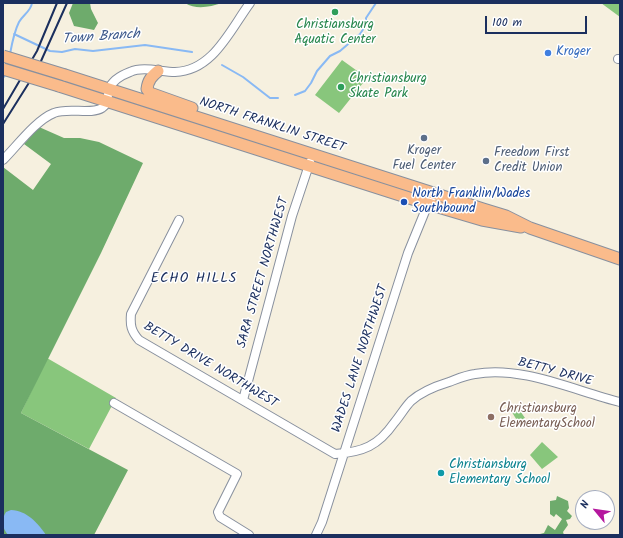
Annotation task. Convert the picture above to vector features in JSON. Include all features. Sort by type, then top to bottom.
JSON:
[{"type":"main road","name":"NORTH FRANKLIN STREET","points":[[3,56],[506,216],[530,228],[620,259]]},
{"type":"main road","name":"NORTH FRANKLIN STREET","points":[[3,69],[428,204],[482,220],[530,228]]},
{"type":"main road","points":[[158,71],[150,78],[147,84],[147,89],[150,93],[192,108],[218,124]]},
{"type":"street","points":[[3,160],[39,123],[54,113],[68,110],[98,110],[107,102],[109,89],[112,83],[131,71],[183,71],[200,65],[219,48],[250,3]]},
{"type":"street","name":"SARA STREET NORTHWEST","points":[[243,400],[266,305],[312,154]]},
{"type":"street","name":"WADES LANE NORTHWEST","points":[[316,535],[322,522],[408,253],[428,204],[435,193]]},
{"type":"street","name":"BETTY DRIVE NORTHWEST","points":[[179,220],[131,314],[130,324],[132,332],[139,340],[320,446],[335,454],[343,453]]},
{"type":"street","name":"BETTY DRIVE","points":[[343,453],[355,453],[374,444],[392,426],[410,402],[420,395],[441,384],[474,374],[508,373],[528,376],[620,402]]},
{"type":"street","points":[[114,402],[237,474],[218,512],[220,517],[249,535]]},
{"type":"green space","points":[[73,3],[90,3],[91,9],[98,23],[94,30],[74,26],[69,13]]},
{"type":"green space","points":[[185,3],[222,3],[208,7],[194,7]]},
{"type":"green space","points":[[601,3],[620,3],[620,17]]},
{"type":"green space","name":"Christiansburg Skate Park","points":[[342,60],[367,78],[339,113],[315,95]]},
{"type":"green space","points":[[39,127],[64,138],[80,138],[99,142],[143,163],[101,253],[21,413],[128,470],[94,535],[3,535],[3,167],[33,190],[51,164],[24,144]]},
{"type":"green space","points":[[47,358],[116,398],[89,449],[21,413]]},
{"type":"green space","points":[[516,405],[525,418],[518,422],[510,409]]},
{"type":"green space","points":[[542,442],[558,457],[542,469],[530,455]]},
{"type":"green space","points":[[557,496],[568,501],[569,508],[567,511],[572,516],[570,519],[566,520],[568,525],[563,532],[564,535],[536,535],[544,533],[548,525],[555,530],[562,519],[556,514],[554,517],[550,514],[550,501],[556,500]]},
{"type":"water","points":[[11,510],[22,512],[27,515],[46,535],[8,535],[4,530],[3,521],[6,512]]},
{"type":"waterway","points":[[10,54],[17,26],[32,3]]},
{"type":"waterway","name":"Town Branch","points":[[295,95],[305,91],[317,71],[330,56],[340,51],[360,34],[366,25],[366,18],[376,3]]},
{"type":"waterway","name":"Town Branch","points":[[14,34],[50,51],[62,52],[75,49],[93,51],[145,45],[192,52]]},
{"type":"waterway","name":"Town Branch","points":[[222,65],[243,77],[270,98],[278,98]]},
{"type":"waterway","points":[[3,78],[6,74]]},
{"type":"railway","points":[[3,109],[37,51],[57,3]]},
{"type":"railway","points":[[3,124],[37,70],[67,3]]},
{"type":"place","name":"Christiansburg Aquatic Center","points":[[335,12]]},
{"type":"place","name":"Kroger","points":[[548,53]]},
{"type":"place","name":"Christiansburg Skate Park","points":[[341,87]]},
{"type":"place","name":"Kroger Fuel Center","points":[[424,138]]},
{"type":"place","name":"Freedom First Credit Union","points":[[486,161]]},
{"type":"place","name":"North Franklin/Wades Southbound","points":[[404,202]]},
{"type":"place","name":"Christiansburg ElementarySchool","points":[[491,417]]},
{"type":"place","name":"Christiansburg Elementary School","points":[[441,473]]},
{"type":"district","name":"ECHO HILLS","points":[[194,280]]}]
